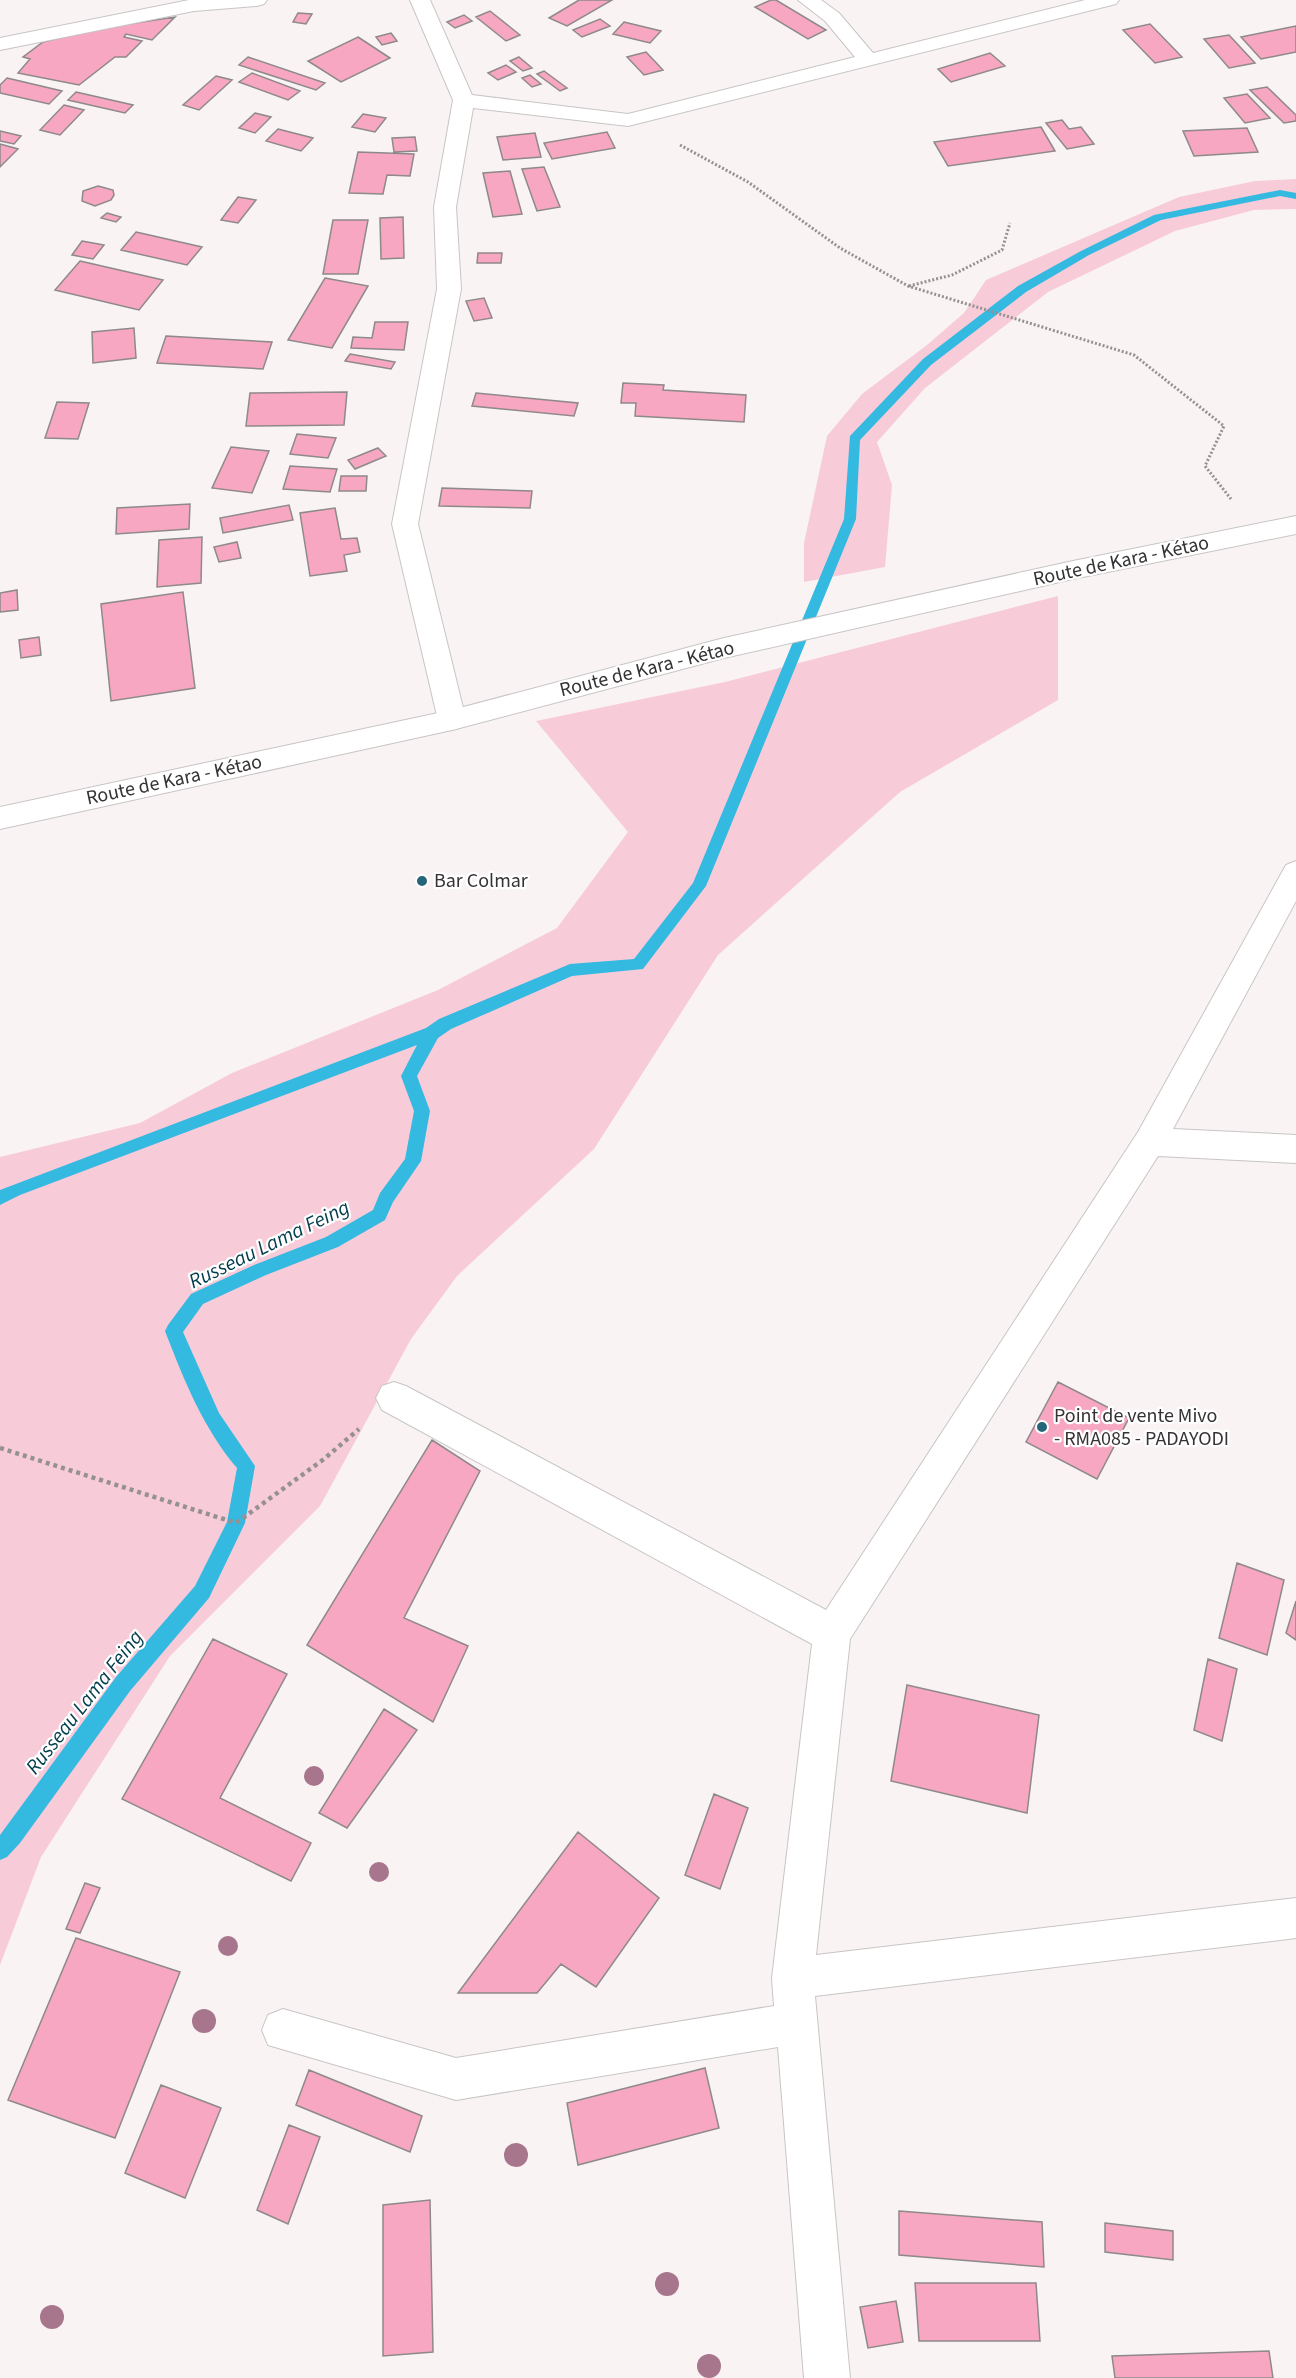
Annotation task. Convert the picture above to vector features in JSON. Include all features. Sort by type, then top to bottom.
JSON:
[{"type":"street","points":[[0,44],[194,5],[257,0]]},
{"type":"street","points":[[420,0],[464,100],[446,207],[449,289],[405,524],[452,720]]},
{"type":"street","points":[[808,0],[832,17],[869,61]]},
{"type":"street","points":[[464,100],[627,120],[1109,0]]},
{"type":"street","points":[[0,61],[21,38]]},
{"type":"street","name":"Route de Kara - Kétao","points":[[0,818],[452,720],[724,648],[1073,570],[1296,525]]},
{"type":"street","points":[[827,2378],[793,1978],[832,1634],[1149,1142],[1296,873]]},
{"type":"street","points":[[1149,1142],[1296,1149]]},
{"type":"street","points":[[394,1398],[832,1634]]},
{"type":"street","points":[[793,1978],[1296,1918]]},
{"type":"street","points":[[283,2030],[456,2079],[797,2023]]},
{"type":"path","points":[[627,120],[686,148],[748,182],[840,248],[908,286],[1134,355],[1224,426],[1205,466],[1243,514],[1246,535]]},
{"type":"path","points":[[908,286],[952,275],[1002,250],[1010,223]]},
{"type":"path","points":[[0,1448],[236,1523],[324,1459],[394,1398]]},
{"type":"shaded area","points":[[1296,179],[1296,209],[1254,210],[1175,231],[1048,292],[925,388],[877,442],[892,485],[885,567],[804,582],[804,543],[827,436],[862,394],[927,345],[964,313],[986,280],[1179,197],[1255,181]]},
{"type":"shaded area","points":[[1058,596],[1058,700],[900,792],[718,955],[594,1149],[457,1276],[411,1339],[320,1506],[170,1656],[41,1857],[0,1965],[0,1157],[140,1123],[232,1073],[438,990],[557,928],[628,832],[536,721],[725,682]]},
{"type":"building","points":[[579,0],[612,0],[567,26],[549,18]]},
{"type":"building","points":[[776,0],[826,30],[808,39],[755,7]]},
{"type":"building","points":[[490,11],[520,35],[506,41],[476,17]]},
{"type":"building","points":[[298,13],[312,14],[306,24],[293,22]]},
{"type":"building","points":[[464,15],[472,21],[455,28],[447,22]]},
{"type":"building","points":[[175,17],[152,40],[126,34],[124,37],[142,41],[126,57],[115,57],[79,85],[18,73],[30,59],[23,57],[43,42],[95,29]]},
{"type":"building","points":[[600,19],[610,26],[582,37],[573,30]]},
{"type":"building","points":[[624,22],[661,31],[650,43],[613,34]]},
{"type":"building","points":[[1150,24],[1182,57],[1155,63],[1123,30]]},
{"type":"building","points":[[1296,26],[1296,52],[1261,59],[1241,37]]},
{"type":"building","points":[[391,33],[397,41],[382,45],[376,37]]},
{"type":"building","points":[[1229,35],[1255,63],[1229,68],[1204,39]]},
{"type":"building","points":[[358,37],[390,58],[341,82],[308,61]]},
{"type":"building","points":[[646,52],[663,70],[644,75],[627,57]]},
{"type":"building","points":[[990,53],[1005,66],[951,82],[938,69]]},
{"type":"building","points":[[248,57],[325,83],[316,90],[239,65]]},
{"type":"building","points":[[519,57],[532,68],[523,71],[510,61]]},
{"type":"building","points":[[506,65],[516,72],[498,80],[488,73]]},
{"type":"building","points":[[544,71],[567,88],[560,91],[537,74]]},
{"type":"building","points":[[252,73],[300,91],[288,100],[239,82]]},
{"type":"building","points":[[530,75],[541,84],[532,87],[522,78]]},
{"type":"building","points":[[216,76],[232,80],[199,110],[183,105]]},
{"type":"building","points":[[7,78],[62,91],[49,104],[0,93],[0,85]]},
{"type":"building","points":[[1267,87],[1296,115],[1296,121],[1284,123],[1250,90]]},
{"type":"building","points":[[76,92],[133,105],[125,113],[68,100]]},
{"type":"building","points":[[1247,94],[1270,118],[1245,123],[1224,98]]},
{"type":"building","points":[[64,105],[84,110],[60,135],[40,130]]},
{"type":"building","points":[[255,113],[271,117],[255,133],[239,128]]},
{"type":"building","points":[[363,114],[386,118],[375,132],[352,127]]},
{"type":"building","points":[[1062,120],[1069,129],[1081,127],[1094,144],[1067,149],[1046,123]]},
{"type":"building","points":[[1041,127],[1055,151],[948,166],[934,142]]},
{"type":"building","points":[[1247,128],[1258,152],[1194,156],[1183,131]]},
{"type":"building","points":[[278,129],[313,138],[301,151],[266,141]]},
{"type":"building","points":[[0,131],[21,136],[14,144],[0,141]]},
{"type":"building","points":[[607,132],[615,148],[552,159],[544,143]]},
{"type":"building","points":[[535,133],[541,157],[503,160],[497,137]]},
{"type":"building","points":[[415,137],[417,151],[394,152],[392,138]]},
{"type":"building","points":[[0,144],[18,149],[0,167]]},
{"type":"building","points":[[358,152],[414,154],[410,176],[387,175],[383,194],[349,193]]},
{"type":"building","points":[[544,167],[560,207],[537,211],[522,169]]},
{"type":"building","points":[[510,171],[522,214],[493,217],[483,173]]},
{"type":"building","points":[[98,186],[113,190],[114,195],[111,200],[95,206],[82,201],[83,191]]},
{"type":"building","points":[[238,197],[256,200],[238,223],[221,220]]},
{"type":"building","points":[[107,213],[121,217],[116,222],[101,218]]},
{"type":"building","points":[[403,217],[404,258],[381,259],[380,218]]},
{"type":"building","points":[[333,220],[368,220],[358,274],[323,274]]},
{"type":"building","points":[[136,232],[202,247],[187,265],[121,250]]},
{"type":"building","points":[[82,241],[104,245],[93,259],[72,255]]},
{"type":"building","points":[[478,253],[502,253],[501,263],[477,263]]},
{"type":"building","points":[[80,261],[163,280],[139,310],[55,290]]},
{"type":"building","points":[[325,278],[368,286],[332,348],[288,340]]},
{"type":"building","points":[[484,298],[492,318],[474,321],[466,301]]},
{"type":"building","points":[[375,322],[408,322],[404,350],[351,348],[353,337],[372,338]]},
{"type":"building","points":[[134,328],[136,358],[93,363],[92,332]]},
{"type":"building","points":[[166,336],[272,342],[263,369],[157,363]]},
{"type":"building","points":[[350,354],[395,362],[391,369],[345,361]]},
{"type":"building","points":[[623,383],[664,385],[663,390],[746,395],[744,422],[635,416],[636,403],[621,403]]},
{"type":"building","points":[[347,392],[344,425],[246,426],[250,393]]},
{"type":"building","points":[[476,393],[578,403],[574,416],[472,406]]},
{"type":"building","points":[[57,402],[89,403],[78,439],[45,438]]},
{"type":"building","points":[[297,434],[336,438],[328,458],[290,454]]},
{"type":"building","points":[[231,447],[269,451],[252,493],[212,488]]},
{"type":"building","points":[[378,448],[386,456],[355,469],[348,460]]},
{"type":"building","points":[[290,466],[337,469],[330,492],[283,489]]},
{"type":"building","points":[[341,476],[367,476],[366,491],[339,491]]},
{"type":"building","points":[[442,488],[532,491],[530,508],[439,506]]},
{"type":"building","points":[[190,504],[189,529],[116,534],[117,508]]},
{"type":"building","points":[[289,505],[293,520],[223,533],[220,518]]},
{"type":"building","points":[[335,508],[341,539],[357,538],[360,552],[344,555],[347,571],[310,576],[300,513]]},
{"type":"building","points":[[202,537],[201,583],[157,587],[159,540]]},
{"type":"building","points":[[237,542],[241,558],[219,562],[214,547]]},
{"type":"building","points":[[17,590],[18,610],[0,612],[0,593]]},
{"type":"building","points":[[183,592],[195,688],[111,701],[101,604]]},
{"type":"building","points":[[39,637],[41,655],[21,658],[19,640]]},
{"type":"building","points":[[1058,1382],[1129,1418],[1097,1479],[1026,1442]]},
{"type":"building","points":[[432,1440],[480,1471],[404,1618],[468,1646],[433,1722],[307,1645]]},
{"type":"building","points":[[1237,1563],[1284,1580],[1267,1655],[1219,1638]]},
{"type":"building","points":[[1296,1601],[1296,1640],[1286,1633]]},
{"type":"building","points":[[213,1639],[287,1674],[220,1798],[311,1843],[291,1881],[122,1799]]},
{"type":"building","points":[[1208,1659],[1237,1669],[1222,1741],[1194,1730]]},
{"type":"building","points":[[907,1685],[1039,1715],[1027,1813],[891,1781]]},
{"type":"building","points":[[384,1709],[417,1730],[347,1828],[319,1813]]},
{"type":"building","points":[[714,1794],[748,1808],[720,1889],[685,1875]]},
{"type":"building","points":[[578,1832],[659,1898],[596,1987],[561,1964],[537,1993],[458,1993]]},
{"type":"building","points":[[85,1883],[100,1888],[80,1933],[66,1929]]},
{"type":"building","points":[[76,1938],[180,1972],[115,2138],[8,2100]]},
{"type":"building","points":[[705,2068],[719,2128],[578,2165],[567,2103]]},
{"type":"building","points":[[309,2070],[422,2116],[410,2152],[296,2105]]},
{"type":"building","points":[[161,2085],[221,2108],[185,2198],[125,2173]]},
{"type":"building","points":[[289,2125],[320,2137],[288,2224],[257,2210]]},
{"type":"building","points":[[430,2200],[433,2352],[383,2356],[383,2205]]},
{"type":"building","points":[[899,2211],[1042,2222],[1044,2267],[899,2255]]},
{"type":"building","points":[[1105,2223],[1173,2231],[1173,2260],[1105,2252]]},
{"type":"building","points":[[915,2283],[1036,2283],[1040,2341],[919,2341]]},
{"type":"building","points":[[896,2301],[903,2342],[868,2348],[860,2307]]},
{"type":"building","points":[[1269,2351],[1273,2378],[1115,2378],[1112,2356]]},
{"type":"waterway","points":[[432,1033],[445,1024],[570,970],[638,965],[699,886],[850,519],[854,439],[927,362],[1022,289],[1085,253],[1158,217],[1280,193],[1296,196]]},
{"type":"waterway","name":"Russeau Lama Feing","points":[[0,1198],[14,1190],[432,1033]]},
{"type":"waterway","name":"Russeau Lama Feing","points":[[0,1850],[13,1836],[123,1684],[202,1592],[236,1523],[246,1466],[213,1419],[195,1385],[174,1331],[197,1299],[260,1270],[332,1242],[379,1215],[386,1198],[413,1161],[422,1111],[409,1076],[432,1033]]},
{"type":"place","name":"Bar Colmar","points":[[422,881]]},
{"type":"place","name":"Point de vente Mivo - RMA085 - PADAYODI","points":[[1042,1427]]}]
